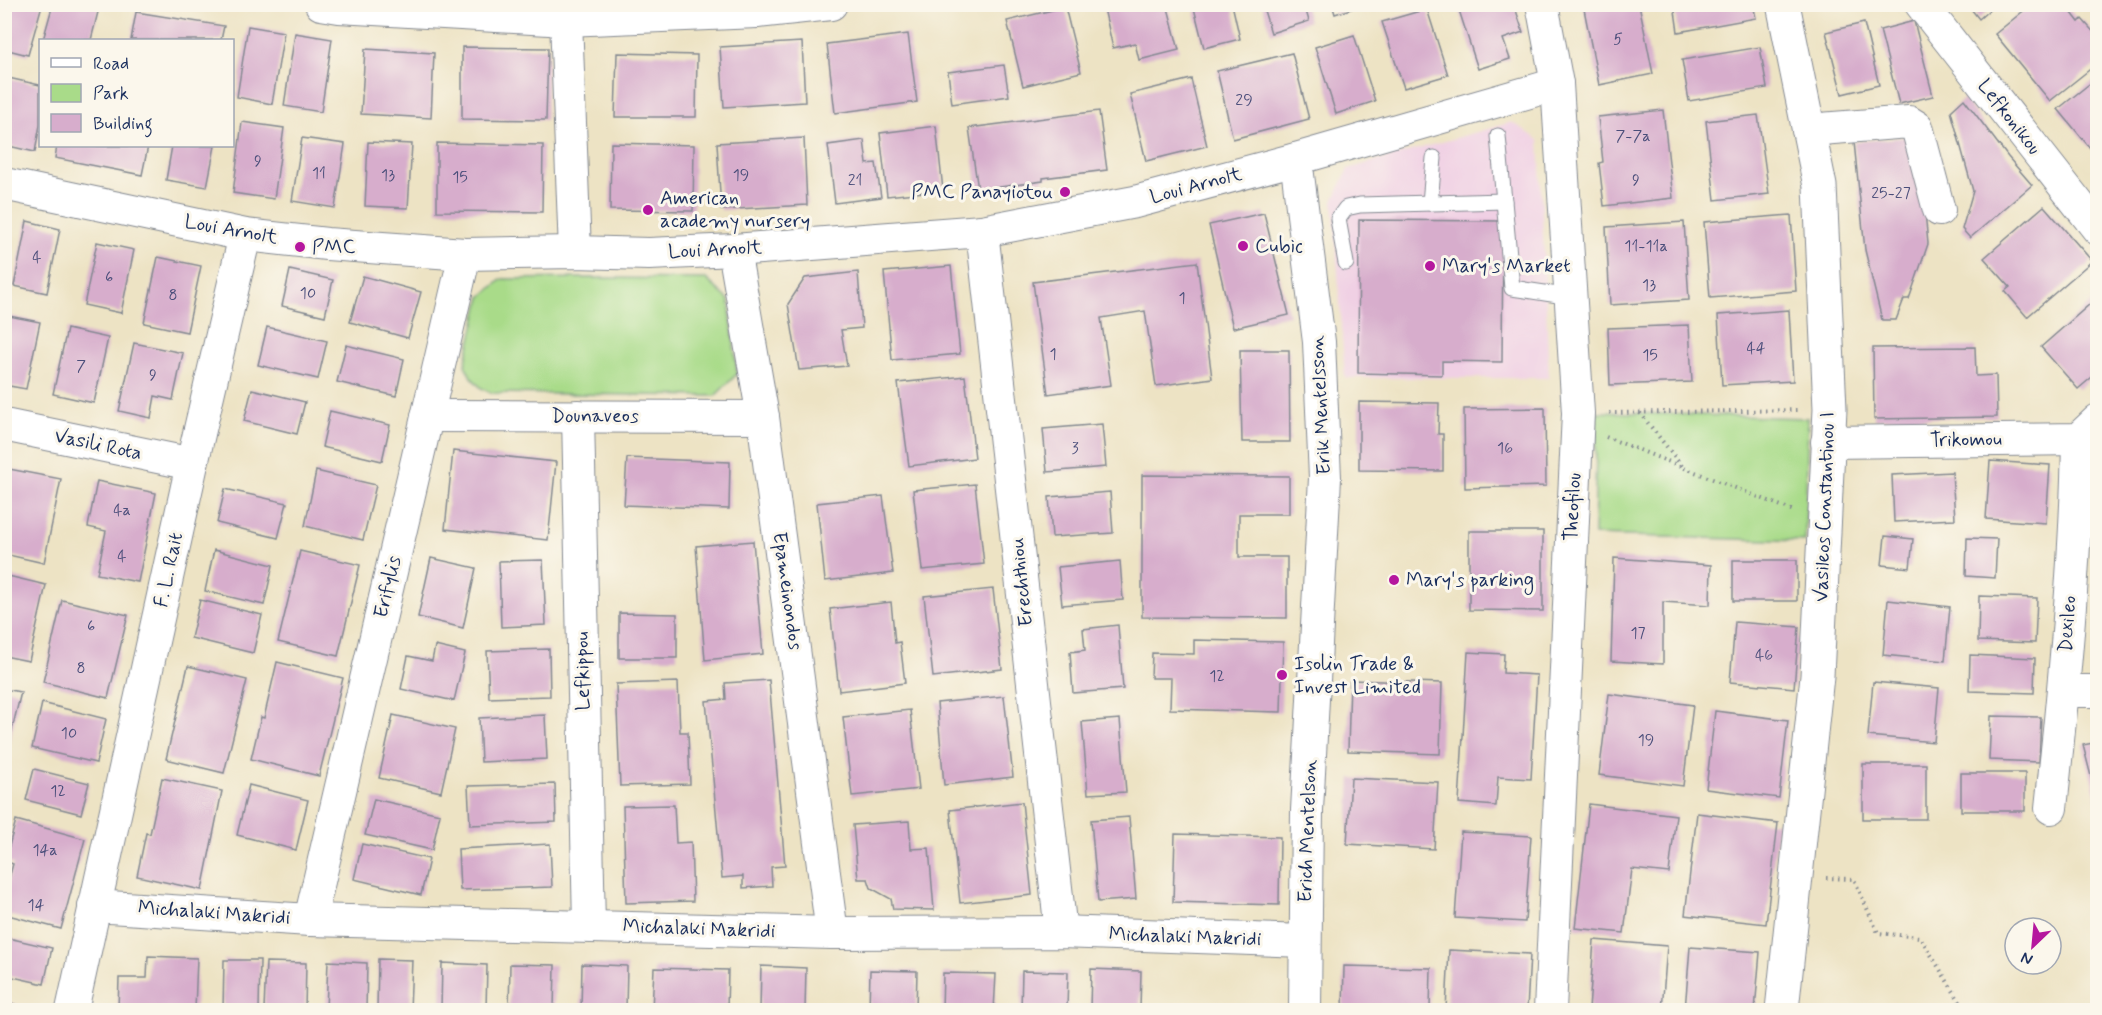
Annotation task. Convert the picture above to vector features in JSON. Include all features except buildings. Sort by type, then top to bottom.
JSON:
[{"type":"main road","name":"Vasileos Constantinou I","points":[[1782,1011],[1817,676],[1830,409],[1820,186],[1783,4]]},
{"type":"street","points":[[321,4],[350,8],[566,20],[757,12],[831,4]]},
{"type":"street","name":"Theofilou","points":[[1542,4],[1557,84],[1578,413],[1550,1011]]},
{"type":"street","name":"Lefkonikou","points":[[1921,4],[2097,229]]},
{"type":"street","points":[[566,20],[575,252]]},
{"type":"street","name":"Loui Arnolt","points":[[4,184],[245,235],[327,244],[465,254],[575,252],[649,254],[734,250],[982,231],[1136,202],[1557,84]]},
{"type":"street","points":[[1808,130],[1909,122],[1917,127],[1939,210]]},
{"type":"street","name":"Erik Mentelsson","points":[[1296,159],[1319,342],[1325,466],[1316,652]]},
{"type":"street","name":"Erechthiou","points":[[982,231],[1061,932]]},
{"type":"street","name":"F. L. Rait","points":[[72,1011],[192,464],[245,235]]},
{"type":"street","name":"Epameinondos","points":[[734,250],[763,417],[832,933]]},
{"type":"street","name":"Erifylis","points":[[310,920],[465,254]]},
{"type":"street","name":"Dounaveos","points":[[427,416],[763,417]]},
{"type":"street","name":"Lefkippou","points":[[578,416],[589,926]]},
{"type":"street","name":"Vasili Rota","points":[[4,425],[192,464]]},
{"type":"street","name":"Trikomou","points":[[1827,442],[2088,430]]},
{"type":"street","name":"Dexileo","points":[[2051,808],[2064,691],[2075,532],[2088,430]]},
{"type":"street","name":"Erich Mentelson","points":[[1305,1011],[1307,810],[1316,652]]},
{"type":"street","points":[[2064,691],[2097,692]]},
{"type":"street","name":"Michalaki Makridi","points":[[94,906],[310,920],[832,933],[1061,932],[1304,941]]},
{"type":"lane","points":[[1498,136],[1512,288],[1571,297]]},
{"type":"lane","points":[[1430,203],[1434,158]]},
{"type":"lane","points":[[1346,264],[1338,219],[1346,208],[1360,205],[1504,201]]},
{"type":"path","points":[[1578,413],[1830,409]]},
{"type":"path","points":[[1640,412],[1682,467]]},
{"type":"path","points":[[1601,435],[1797,512]]},
{"type":"path","points":[[1797,877],[1854,879],[1878,933],[1920,937],[1965,1011]]},
{"type":"shaded area","name":"Mary's Market","points":[[1512,122],[1539,140],[1549,378],[1345,378],[1333,201],[1348,169]]},
{"type":"green space","points":[[502,279],[706,279],[729,300],[737,374],[715,396],[492,393],[481,388],[471,377],[465,365],[481,297]]},
{"type":"green space","points":[[1597,412],[1808,418],[1805,541],[1594,535]]},
{"type":"place","name":"PMC Panayiotou","points":[[1065,192]]},
{"type":"place","name":"American academy nursery","points":[[648,210]]},
{"type":"place","name":"Cubic","points":[[1243,246]]},
{"type":"place","name":"PMC","points":[[300,247]]},
{"type":"place","name":"Mary's Market","points":[[1430,266]]},
{"type":"place","name":"Mary's parking","points":[[1394,580]]},
{"type":"place","name":"Isolin Trade & Invest Limited","points":[[1282,675]]}]
